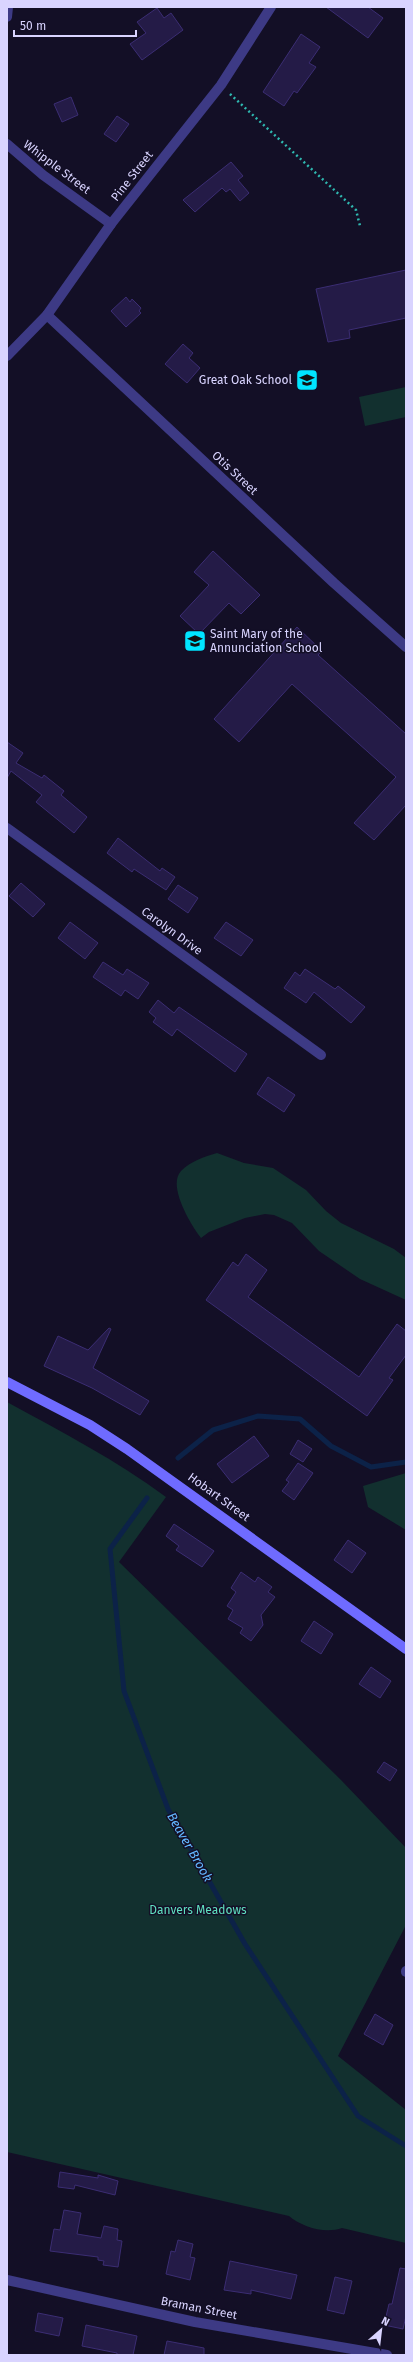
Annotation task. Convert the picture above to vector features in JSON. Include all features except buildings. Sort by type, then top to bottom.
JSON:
[{"type":"main road","name":"Hobart Street","points":[[7,1382],[84,1422],[127,1449],[406,1648]]},
{"type":"street","points":[[7,17],[8,7]]},
{"type":"street","name":"Pine Street","points":[[7,356],[47,315],[112,224],[221,85],[271,7]]},
{"type":"street","name":"Whipple Street","points":[[7,144],[43,175],[112,224]]},
{"type":"street","name":"Otis Street","points":[[47,315],[328,578],[406,647]]},
{"type":"street","name":"Carolyn Drive","points":[[7,828],[321,1055]]},
{"type":"street","name":"Braman Street","points":[[7,2280],[195,2322],[387,2355]]},
{"type":"path","points":[[221,85],[356,210],[360,226]]},
{"type":"green space","points":[[406,387],[406,417],[365,426],[359,397]]},
{"type":"green space","points":[[217,1153],[244,1163],[273,1168],[306,1190],[326,1211],[341,1223],[394,1249],[406,1258],[406,1300],[360,1279],[319,1251],[292,1223],[274,1215],[265,1214],[245,1218],[209,1232],[201,1238],[182,1205],[177,1186],[177,1178],[181,1171],[193,1162]]},
{"type":"green space","name":"Danvers Meadows","points":[[7,1402],[68,1435],[128,1471],[166,1497],[119,1562],[341,1780],[406,1848],[406,1925],[338,2056],[406,2110],[406,2243],[342,2228],[335,2230],[321,2230],[300,2223],[289,2216],[7,2152]]},
{"type":"green space","points":[[406,1473],[406,1530],[368,1507],[363,1486]]},
{"type":"waterway","name":"Beaver Brook","points":[[178,1458],[213,1430],[258,1416],[300,1419],[331,1446],[371,1467],[406,1462]]},
{"type":"waterway","name":"Beaver Brook","points":[[147,1498],[110,1549],[124,1691],[168,1809],[245,1944],[358,2116],[406,2146]]},
{"type":"place","name":"Great Oak School","points":[[307,380]]},
{"type":"place","name":"Saint Mary of the Annunciation School","points":[[195,641]]}]
